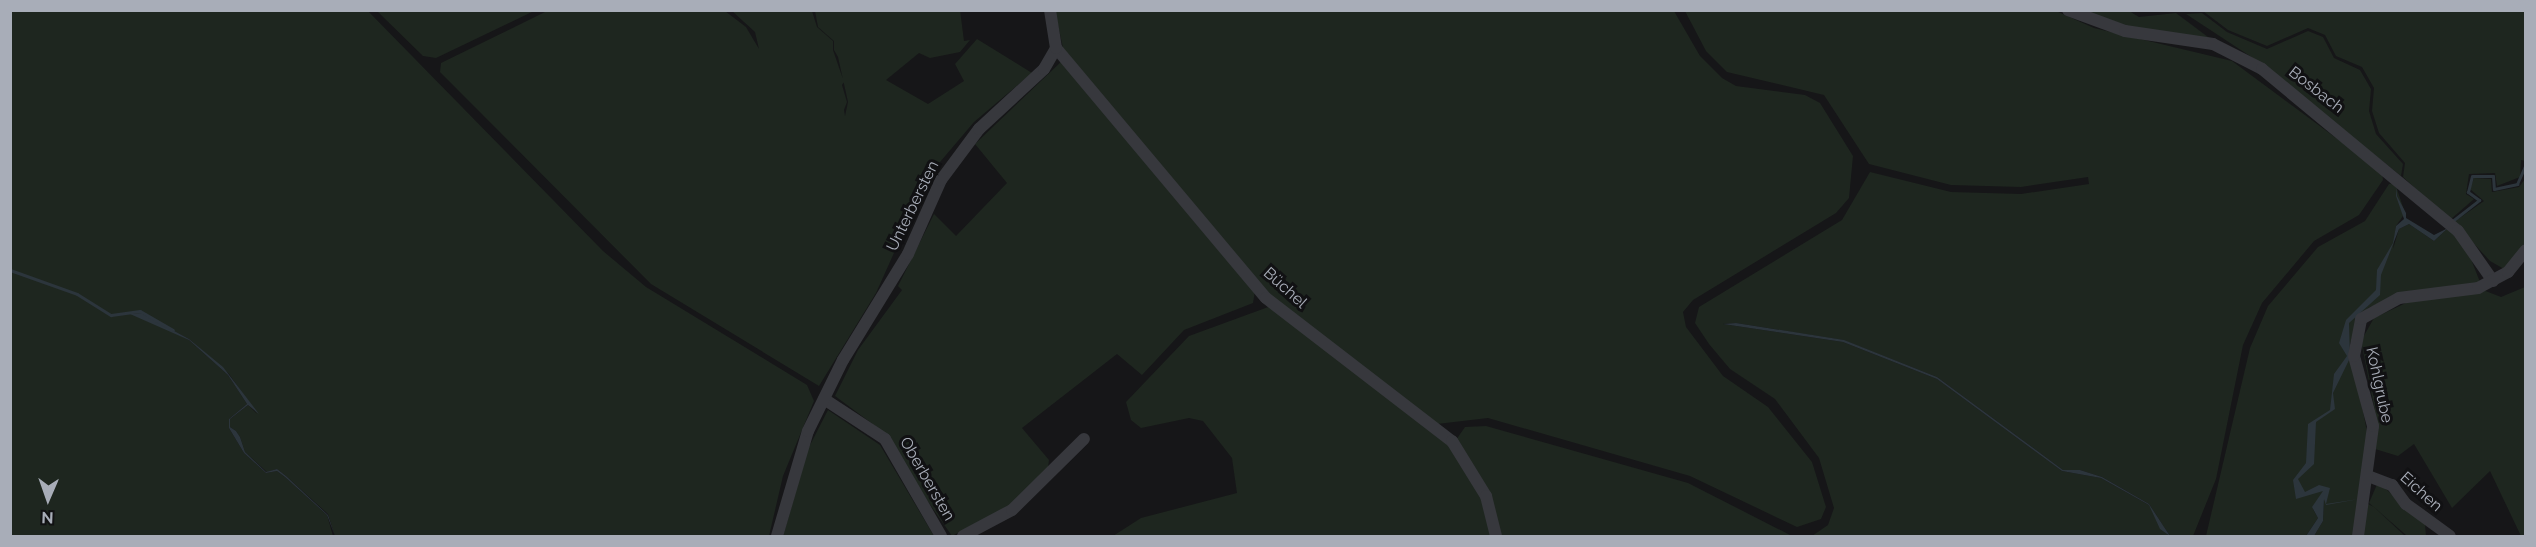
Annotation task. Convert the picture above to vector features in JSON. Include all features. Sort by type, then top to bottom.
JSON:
[{"type":"street","points":[[1050,10],[1056,48]]},
{"type":"street","name":"Bosbach","points":[[2068,10],[2125,31],[2178,37],[2237,54],[2343,133],[2449,224],[2493,281]]},
{"type":"street","name":"Unterbersten","points":[[777,537],[798,457],[824,399],[893,282],[959,152],[1044,69],[1056,48]]},
{"type":"street","name":"Büchel","points":[[1056,48],[1266,298],[1452,441],[1486,496],[1496,537]]},
{"type":"street","name":"Kohlgrube","points":[[2358,537],[2368,476],[2372,416],[2353,342],[2361,319],[2399,298],[2460,292],[2493,281],[2526,250]]},
{"type":"street","name":"Oberbersten","points":[[824,399],[885,439],[941,537]]},
{"type":"street","name":"Oberbersten","points":[[963,537],[1012,510],[1084,439]]},
{"type":"street","name":"Eichen","points":[[2368,476],[2392,485],[2434,532],[2450,537]]},
{"type":"shaded area","points":[[960,10],[964,41],[970,40],[960,52],[930,58],[919,53],[886,80],[928,104],[964,81],[955,64],[977,39],[1032,73],[974,122],[929,175],[876,293],[819,386],[651,284],[440,72],[441,63],[547,11],[725,11],[746,27],[759,49],[755,32],[732,11],[812,11],[817,27],[833,41],[833,50],[843,78],[834,50],[834,41],[818,27],[815,11]],"holes":[[[844,82],[848,102],[845,116],[844,110],[847,102],[842,85]]]},
{"type":"shaded area","points":[[10,11],[368,11],[603,251],[646,287],[807,385],[814,401],[783,476],[769,536],[335,536],[328,514],[277,469],[267,472],[245,452],[240,437],[230,427],[230,419],[248,405],[257,414],[229,374],[189,339],[141,314],[189,340],[228,375],[247,404],[229,419],[229,428],[244,453],[266,473],[277,471],[327,515],[333,536],[11,536]]},
{"type":"shaded area","points":[[377,11],[534,11],[436,58],[423,56]]},
{"type":"shaded area","points":[[1055,11],[1674,11],[1700,56],[1722,78],[1736,86],[1805,95],[1820,103],[1853,156],[1849,198],[1836,213],[1693,300],[1683,312],[1686,327],[1723,376],[1768,407],[1812,462],[1826,507],[1821,519],[1797,527],[1690,476],[1488,418],[1437,424],[1270,296],[1063,48]]},
{"type":"shaded area","points":[[1685,11],[2056,11],[2094,28],[2232,61],[2382,172],[2383,180],[2359,215],[2314,241],[2262,303],[2243,345],[2216,479],[2193,536],[2170,536],[2149,504],[2102,477],[2080,470],[2063,470],[1937,377],[1843,340],[1736,323],[1723,324],[1843,342],[1937,379],[2062,471],[2101,478],[2149,505],[2169,536],[1812,536],[1828,525],[1834,508],[1819,458],[1775,399],[1730,369],[1709,344],[1695,323],[1699,307],[1842,220],[1870,172],[1951,192],[2021,194],[2089,184],[2088,177],[2021,187],[1951,185],[1869,164],[1824,95],[1727,72],[1706,51]]},
{"type":"shaded area","points":[[2079,11],[2129,11],[2139,17],[2176,13],[2212,40],[2126,26]]},
{"type":"shaded area","points":[[2203,11],[2525,11],[2526,161],[2521,160],[2520,177],[2497,186],[2495,173],[2469,174],[2466,194],[2474,199],[2450,220],[2403,177],[2405,163],[2379,133],[2372,111],[2374,88],[2362,67],[2336,56],[2325,35],[2308,28],[2267,46],[2228,30]]},
{"type":"shaded area","points":[[2202,13],[2227,32],[2267,49],[2308,31],[2323,37],[2334,58],[2360,70],[2371,89],[2369,111],[2376,134],[2403,164],[2401,176],[2256,60],[2186,14]]},
{"type":"shaded area","points":[[1063,60],[1255,291],[1253,303],[1184,330],[1142,375],[1117,354],[1022,428],[1049,460],[1047,475],[1012,505],[952,536],[874,425],[835,396],[858,350],[902,290],[898,286],[934,214],[956,236],[1007,183],[975,144]]},
{"type":"shaded area","points":[[2474,178],[2491,179],[2492,192],[2519,187],[2525,179],[2525,243],[2504,269],[2490,261],[2454,222],[2484,201],[2470,189]]},
{"type":"shaded area","points":[[2395,183],[2405,213],[2396,226],[2393,249],[2399,229],[2409,224],[2434,241],[2448,228],[2465,244],[2480,282],[2392,298],[2368,308],[2357,321],[2350,344],[2368,437],[2354,536],[2314,536],[2323,521],[2324,495],[2313,509],[2318,518],[2306,536],[2206,536],[2250,348],[2268,306],[2318,247],[2365,221],[2389,184]]},
{"type":"shaded area","points":[[2397,187],[2397,196],[2406,213],[2406,218],[2434,235],[2448,228],[2434,241],[2409,224],[2399,229],[2381,275],[2380,295],[2349,323],[2350,358],[2333,393],[2335,409],[2316,422],[2314,464],[2298,479],[2305,492],[2319,485],[2330,488],[2326,504],[2359,499],[2326,505],[2324,499],[2323,521],[2314,536],[2306,536],[2318,518],[2312,507],[2323,491],[2296,499],[2293,480],[2306,463],[2308,424],[2330,410],[2334,374],[2347,356],[2339,343],[2346,320],[2376,290],[2377,270],[2393,243],[2396,226],[2404,219],[2396,196]]},
{"type":"shaded area","points":[[2525,287],[2525,536],[2521,536],[2490,471],[2452,508],[2414,444],[2398,456],[2375,449],[2376,416],[2361,341],[2374,318],[2410,301],[2483,290],[2501,297]]},
{"type":"shaded area","points":[[1271,306],[1437,431],[1474,478],[1493,536],[1113,536],[1141,518],[1237,493],[1232,458],[1203,421],[1189,418],[1141,428],[1131,420],[1126,402],[1189,336]]},
{"type":"shaded area","points":[[141,313],[189,339],[223,367],[259,414],[248,405],[230,419],[230,427],[240,437],[245,452],[266,472],[277,469],[328,515],[335,536],[327,515],[277,471],[266,473],[244,453],[229,428],[229,419],[247,404],[228,375],[189,340],[130,314]]},
{"type":"shaded area","points":[[1736,323],[1844,340],[1937,377],[2063,470],[2080,470],[2102,477],[2149,504],[2170,536],[2160,529],[2149,505],[2101,478],[2062,471],[1937,379],[1843,342],[1723,324]]},
{"type":"shaded area","points":[[828,410],[880,445],[934,536],[783,536],[808,449]]},
{"type":"shaded area","points":[[1486,426],[1688,483],[1792,536],[1499,536],[1456,440],[1465,427]]},
{"type":"shaded area","points":[[2378,482],[2425,524],[2426,536],[2406,535],[2369,503]]},
{"type":"shaded area","points":[[2368,504],[2374,507],[2405,536],[2363,536]]},
{"type":"waterway","points":[[2451,222],[2479,200],[2468,192],[2472,176],[2493,176],[2494,189],[2517,184],[2526,164]]},
{"type":"waterway","points":[[10,270],[77,294],[111,315],[140,311],[173,330]]}]
